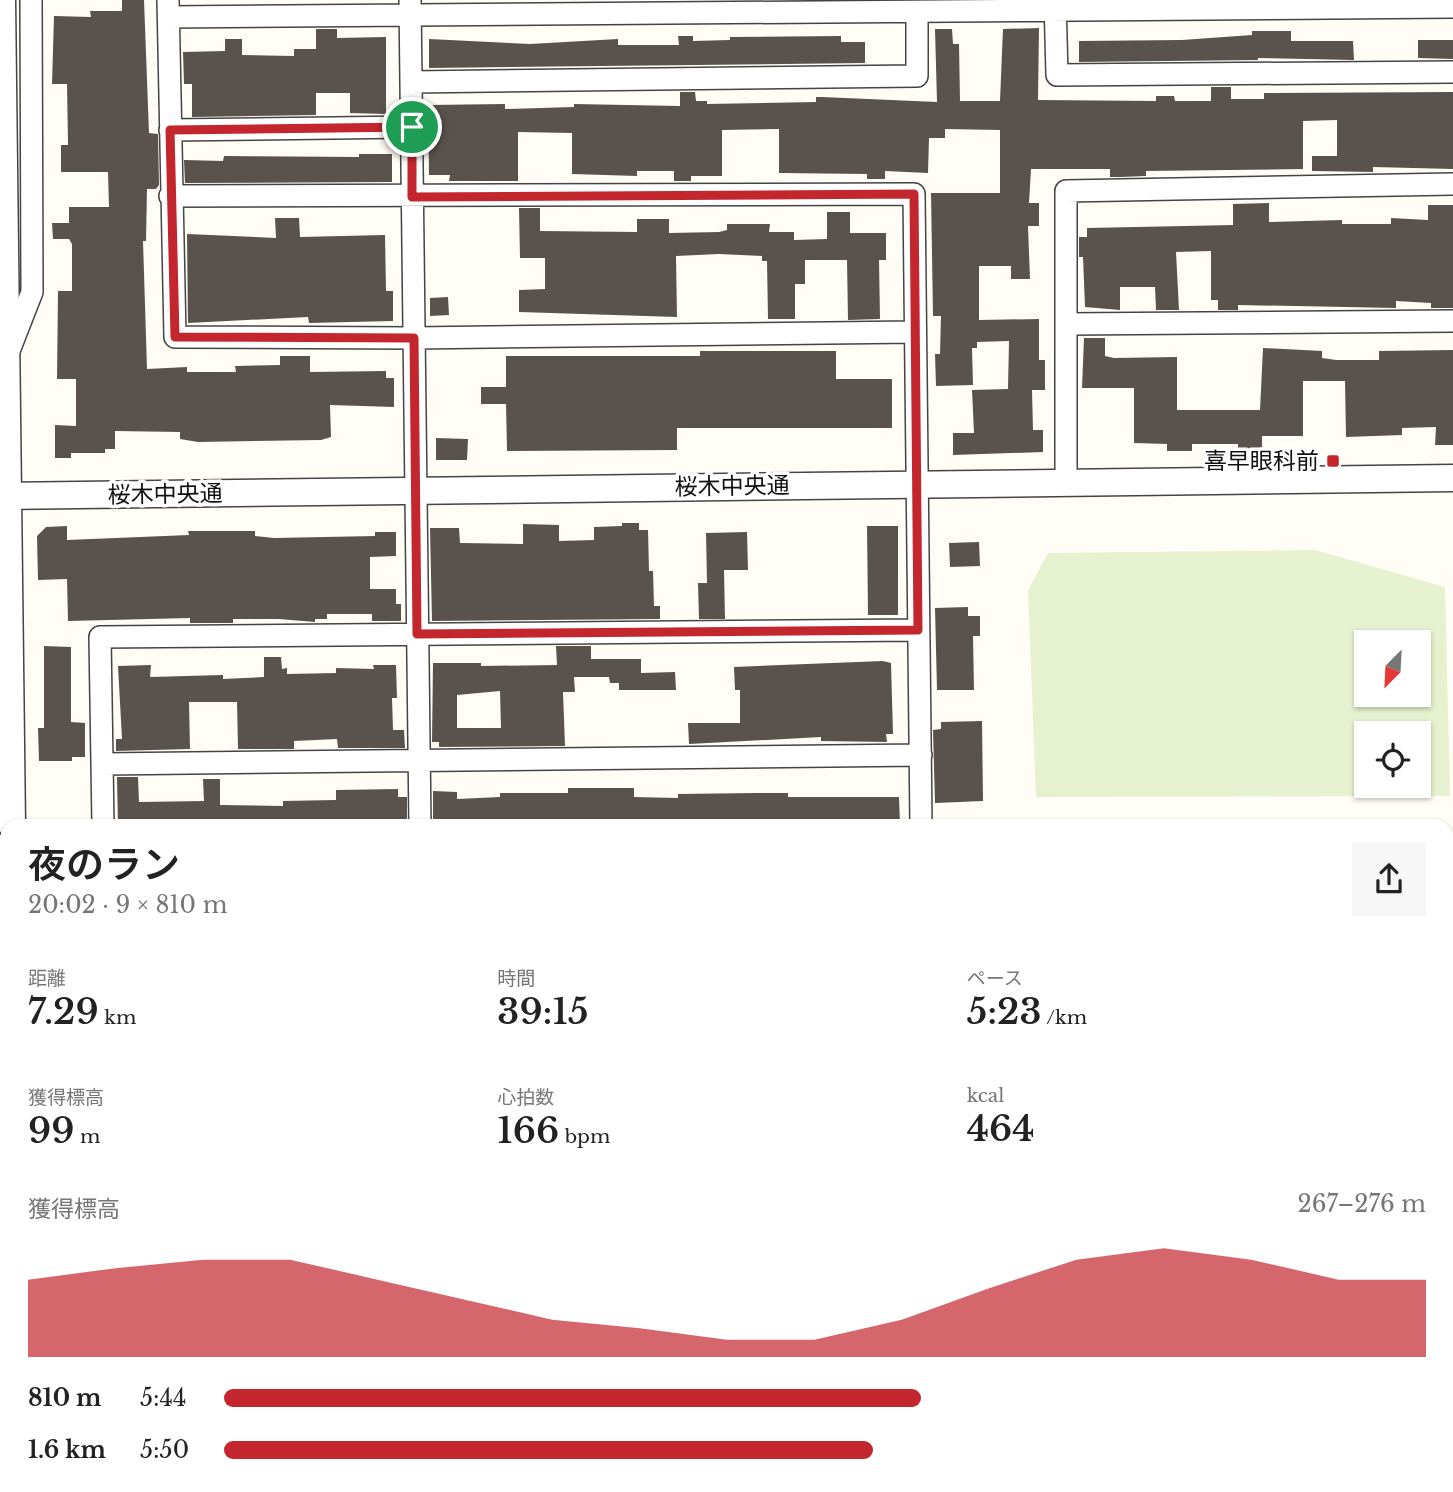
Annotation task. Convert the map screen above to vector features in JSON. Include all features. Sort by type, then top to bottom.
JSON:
[{"type":"street","points":[[2,0],[8,354],[5,496],[12,819]]},
{"type":"street","points":[[8,354],[32,292],[32,0]]},
{"type":"street","points":[[915,332],[414,338],[175,337],[170,196],[169,8],[776,6],[917,12],[1055,5],[1453,6]]},
{"type":"street","points":[[1055,5],[1056,75],[1453,72]]},
{"type":"street","points":[[410,8],[420,819]]},
{"type":"street","points":[[411,82],[917,76],[917,12]]},
{"type":"street","points":[[170,130],[412,127]]},
{"type":"street","points":[[1066,481],[1066,191],[1453,184]]},
{"type":"street","points":[[170,196],[914,194],[921,819]]},
{"type":"street","points":[[1066,324],[1453,321]]},
{"type":"street","name":"桜木中央通","points":[[5,496],[1453,478]]},
{"type":"street","points":[[103,819],[100,637],[918,630]]},
{"type":"street","points":[[103,764],[920,755]]},
{"type":"green space","points":[[1315,550],[1445,587],[1450,796],[1431,796],[1431,721],[1354,721],[1354,796],[1036,797],[1028,590],[1048,553]]},
{"type":"building","points":[[122,0],[144,0],[149,133],[158,134],[159,185],[156,189],[147,189],[146,241],[143,241],[147,369],[187,367],[187,372],[236,372],[235,366],[280,365],[280,356],[310,356],[310,372],[386,371],[386,378],[394,378],[394,407],[330,405],[331,437],[321,440],[198,442],[180,439],[180,432],[115,431],[115,449],[105,449],[105,453],[71,453],[71,458],[55,458],[55,425],[76,426],[76,379],[57,379],[58,291],[72,291],[72,244],[69,239],[53,239],[52,223],[69,223],[69,207],[109,207],[108,172],[61,172],[61,145],[68,145],[67,84],[52,84],[54,16],[91,17],[90,11],[122,11]]},
{"type":"building","points":[[1039,28],[1038,100],[1156,101],[1156,96],[1174,96],[1175,101],[1211,101],[1211,87],[1231,87],[1231,99],[1264,99],[1264,93],[1453,92],[1453,169],[1373,167],[1373,172],[1312,171],[1312,156],[1337,156],[1337,120],[1303,121],[1303,169],[1146,171],[1146,176],[1110,177],[1110,169],[1031,169],[1029,203],[1039,203],[1039,226],[1028,226],[1030,279],[1011,279],[1011,266],[979,266],[979,320],[1039,319],[1039,360],[1045,360],[1045,390],[1032,390],[1033,430],[1043,430],[1043,452],[953,455],[953,433],[974,433],[972,390],[1008,389],[1009,341],[977,342],[977,348],[972,348],[973,385],[936,386],[935,354],[940,354],[941,316],[933,316],[931,193],[1000,193],[1000,130],[945,129],[945,138],[929,138],[928,173],[885,171],[885,179],[867,179],[867,174],[779,173],[779,129],[722,130],[722,176],[691,176],[691,181],[674,181],[674,171],[637,171],[637,176],[572,174],[572,133],[518,132],[518,181],[449,181],[450,175],[429,175],[428,105],[505,104],[505,109],[574,107],[574,104],[680,106],[680,92],[695,92],[696,101],[707,101],[707,104],[816,102],[816,97],[937,102],[935,29],[952,29],[953,44],[959,44],[960,101],[1000,101],[1003,29]]},
{"type":"building","points":[[316,29],[337,29],[337,38],[386,37],[386,114],[350,113],[350,93],[316,93],[316,115],[192,117],[192,84],[184,84],[183,52],[225,51],[225,39],[242,39],[242,55],[294,56],[294,49],[316,49]]},
{"type":"building","points":[[1252,31],[1291,31],[1291,41],[1353,41],[1354,60],[1258,58],[1079,62],[1079,41],[1182,40],[1252,35]]},
{"type":"building","points":[[678,36],[693,36],[693,41],[730,40],[730,37],[841,36],[841,42],[865,42],[865,63],[429,68],[429,39],[530,44],[618,39],[618,45],[679,45]]},
{"type":"building","points":[[1418,40],[1453,40],[1453,59],[1418,58]]},
{"type":"building","points":[[359,154],[392,154],[392,182],[185,183],[184,160],[223,161],[224,156],[359,157]]},
{"type":"building","points":[[1269,203],[1269,222],[1342,220],[1342,224],[1391,224],[1391,218],[1428,220],[1428,205],[1453,205],[1453,308],[1431,308],[1431,303],[1396,301],[1396,308],[1238,305],[1238,310],[1218,310],[1218,300],[1211,300],[1211,251],[1176,252],[1179,310],[1156,310],[1155,287],[1120,287],[1120,310],[1085,307],[1083,257],[1079,257],[1079,237],[1087,237],[1087,228],[1233,225],[1233,204]]},
{"type":"building","points":[[519,208],[540,208],[540,231],[637,232],[637,219],[669,219],[669,233],[719,232],[727,230],[727,224],[770,224],[769,232],[794,232],[794,240],[827,239],[827,212],[850,212],[850,233],[886,233],[886,260],[879,260],[880,319],[848,320],[847,260],[805,260],[805,284],[795,284],[795,319],[768,319],[767,261],[762,261],[762,256],[719,254],[676,256],[677,317],[519,312],[519,290],[545,289],[545,258],[520,258]]},
{"type":"building","points":[[275,218],[299,218],[300,237],[385,235],[386,291],[393,291],[393,321],[309,323],[308,317],[188,323],[187,234],[276,238]]},
{"type":"building","points":[[448,297],[449,315],[430,316],[430,298]]},
{"type":"building","points":[[1084,338],[1105,338],[1105,356],[1114,358],[1177,357],[1177,410],[1260,410],[1263,348],[1322,351],[1322,358],[1336,360],[1379,360],[1379,351],[1453,350],[1453,445],[1435,445],[1436,427],[1402,428],[1402,435],[1346,437],[1345,381],[1303,381],[1303,436],[1262,436],[1262,452],[1238,453],[1238,444],[1192,444],[1192,451],[1167,451],[1167,444],[1134,443],[1134,388],[1082,388]]},
{"type":"building","points":[[700,351],[836,351],[836,379],[892,379],[892,428],[677,428],[677,450],[507,451],[506,404],[481,404],[481,387],[506,387],[506,356],[700,356]]},
{"type":"building","points":[[436,438],[468,439],[467,460],[436,460]]},
{"type":"building","points":[[622,523],[639,523],[639,530],[648,530],[649,571],[653,571],[654,606],[660,606],[660,619],[432,621],[430,528],[459,528],[460,543],[523,544],[523,524],[559,525],[559,541],[594,540],[594,527],[622,526]]},
{"type":"building","points":[[67,526],[67,540],[189,535],[188,531],[255,531],[255,536],[274,538],[375,536],[375,532],[396,532],[396,556],[370,557],[370,589],[396,589],[396,604],[401,604],[401,621],[372,621],[372,614],[327,614],[327,619],[315,619],[315,622],[233,619],[233,623],[190,623],[190,618],[68,621],[67,579],[38,580],[37,536],[46,527]]},
{"type":"building","points":[[867,526],[898,526],[898,615],[868,615]]},
{"type":"building","points":[[747,532],[748,570],[724,570],[725,619],[699,619],[698,583],[707,583],[706,533]]},
{"type":"building","points":[[979,542],[980,566],[950,567],[949,543]]},
{"type":"building","points":[[968,607],[968,616],[980,616],[980,636],[973,636],[974,690],[937,690],[935,608]]},
{"type":"building","points":[[44,646],[71,647],[71,722],[85,723],[85,757],[72,757],[72,761],[39,761],[38,728],[44,728]]},
{"type":"building","points":[[556,646],[591,646],[591,659],[641,659],[641,673],[675,672],[676,690],[619,690],[619,683],[610,683],[609,677],[574,677],[575,692],[563,692],[565,746],[439,747],[439,742],[432,742],[433,663],[481,663],[481,666],[557,665]],"holes":[[[500,691],[501,728],[457,728],[457,695]]]},
{"type":"building","points":[[264,657],[281,657],[282,669],[287,668],[287,674],[336,673],[336,668],[374,669],[373,665],[396,665],[397,698],[392,698],[393,730],[404,730],[405,748],[338,748],[337,739],[294,741],[294,749],[238,749],[237,702],[189,702],[190,749],[116,751],[116,739],[122,739],[118,666],[151,665],[150,677],[264,677]]},
{"type":"building","points":[[883,661],[891,663],[893,734],[886,734],[887,742],[821,741],[821,737],[689,744],[688,723],[740,723],[740,690],[735,690],[734,667]]},
{"type":"building","points":[[982,721],[983,801],[935,803],[933,730],[941,729],[941,722]]},
{"type":"building","points":[[117,777],[138,777],[139,802],[204,801],[203,779],[220,779],[220,805],[283,806],[283,801],[336,800],[336,790],[398,789],[398,797],[407,797],[407,819],[118,819]]},
{"type":"building","points":[[568,788],[634,788],[634,797],[678,798],[678,794],[788,793],[788,797],[899,797],[900,819],[433,819],[433,791],[457,792],[457,799],[500,797],[500,793],[568,793]]},
{"type":"place","name":"喜早眼科前","points":[[1333,461]]},
{"type":"route","points":[[412,127],[412,197],[914,194],[918,630],[417,634],[414,338],[175,337],[170,196],[170,130],[412,127]]}]
